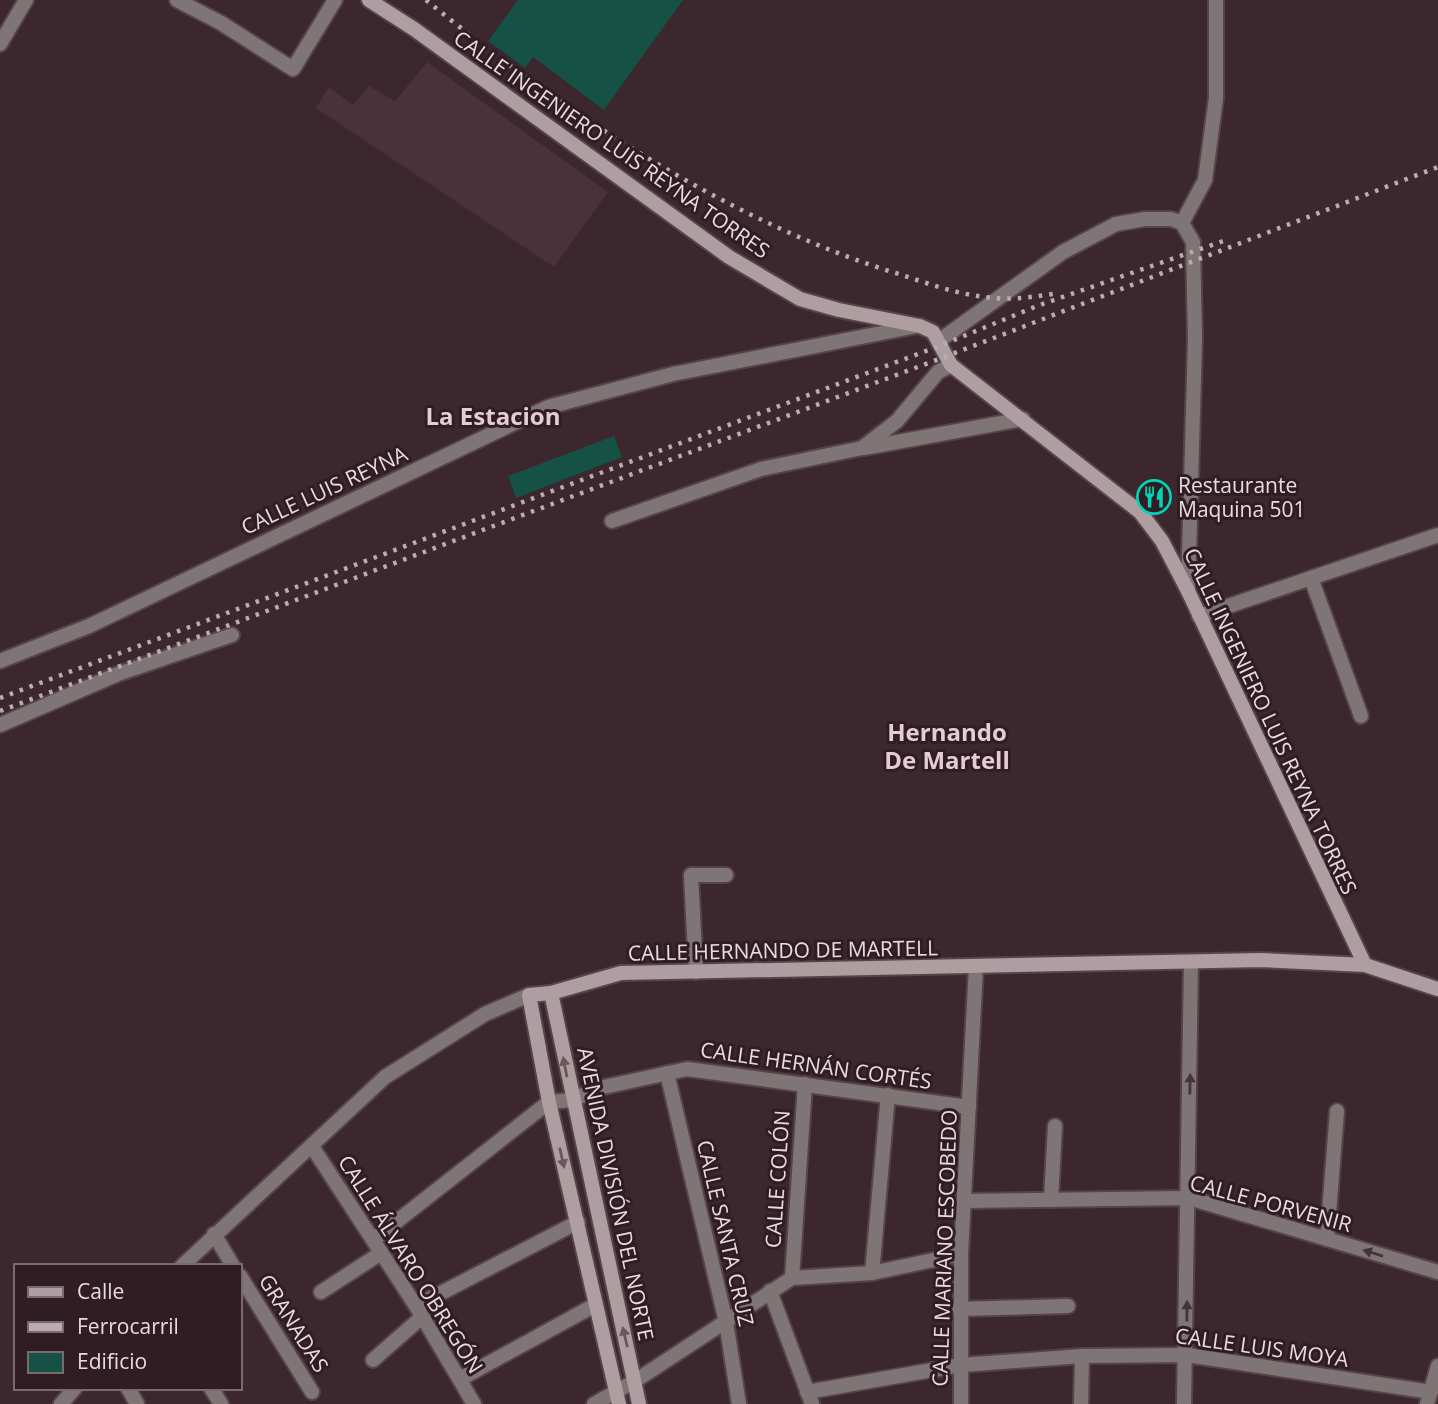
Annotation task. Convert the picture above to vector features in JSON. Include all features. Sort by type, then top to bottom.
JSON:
[{"type":"street","points":[[0,44],[26,0]]},
{"type":"street","points":[[177,0],[221,23],[293,69],[334,0]]},
{"type":"street","name":"CALLE INGENIERO LUIS REYNA TORRES","points":[[369,0],[414,29],[741,264],[800,299],[839,310],[920,326],[933,332],[940,340],[951,365],[1024,419],[1140,512],[1162,541],[1188,591],[1365,965]]},
{"type":"street","points":[[1182,223],[1206,180],[1216,98],[1216,0]]},
{"type":"street","points":[[940,340],[1063,252],[1116,224],[1145,219],[1171,219],[1182,223],[1193,242],[1194,301],[1188,591]]},
{"type":"street","name":"CALLE LUIS REYNA","points":[[0,661],[89,626],[548,407],[673,374],[920,326]]},
{"type":"street","points":[[862,448],[897,421],[938,372],[951,365]]},
{"type":"street","points":[[612,522],[761,469],[1024,419]]},
{"type":"street","points":[[1199,616],[1438,535]]},
{"type":"street","points":[[1311,578],[1361,716]]},
{"type":"street","points":[[0,726],[118,674],[232,635]]},
{"type":"street","points":[[696,972],[691,875],[726,875]]},
{"type":"street","name":"CALLE HERNANDO DE MARTELL","points":[[184,1264],[386,1077],[485,1014],[529,995],[551,993],[621,974],[1261,960],[1365,965],[1438,989]]},
{"type":"street","points":[[1184,1404],[1187,1355],[1191,962]]},
{"type":"street","name":"CALLE MARIANO ESCOBEDO","points":[[961,1404],[959,1309],[976,966]]},
{"type":"street","name":"AVENIDA DIVISIÓN DEL NORTE","points":[[551,993],[639,1404]]},
{"type":"street","name":"AVENIDA DIVISIÓN DEL NORTE","points":[[529,995],[549,1102],[618,1397]]},
{"type":"street","name":"CALLE HERNÁN CORTÉS","points":[[549,1102],[572,1100],[599,1088],[687,1069],[968,1107]]},
{"type":"street","name":"CALLE SANTA CRUZ","points":[[667,1073],[726,1322],[739,1404]]},
{"type":"street","name":"CALLE COLÓN","points":[[792,1278],[805,1084]]},
{"type":"street","points":[[872,1273],[888,1095]]},
{"type":"street","points":[[321,1292],[549,1102]]},
{"type":"street","points":[[1327,1239],[1337,1111]]},
{"type":"street","points":[[1051,1199],[1055,1126]]},
{"type":"street","name":"CALLE ÁLVARO OBREGÓN","points":[[313,1147],[419,1312],[474,1404]]},
{"type":"street","name":"CALLE PORVENIR","points":[[963,1201],[1189,1198],[1438,1272]]},
{"type":"street","points":[[373,1360],[419,1312],[578,1222]]},
{"type":"street","name":"GRANADAS","points":[[214,1234],[232,1264]]},
{"type":"street","points":[[594,1404],[618,1397],[635,1381],[792,1278],[872,1273],[961,1254]]},
{"type":"street","name":"GRANADAS","points":[[242,1279],[312,1392]]},
{"type":"street","points":[[770,1291],[809,1398]]},
{"type":"street","points":[[460,1379],[596,1305]]},
{"type":"street","points":[[959,1309],[1068,1306]]},
{"type":"street","name":"CALLE LUIS MOYA","points":[[809,1398],[961,1365],[1082,1356],[1187,1355],[1429,1398]]},
{"type":"street","points":[[1081,1404],[1082,1356]]},
{"type":"street","points":[[1429,1398],[1438,1366]]},
{"type":"street","points":[[61,1404],[73,1390]]},
{"type":"shaded area","points":[[427,62],[608,192],[554,267],[316,108],[329,87],[353,105],[369,86],[395,101]]},
{"type":"building","points":[[518,0],[683,0],[604,110],[533,57],[525,68],[488,41]]},
{"type":"building","points":[[614,436],[622,457],[516,498],[508,476]]},
{"type":"building","name":"Restaurante Maquina 501","points":[[1154,492],[1165,502],[1154,509],[1144,502]]},
{"type":"railway","points":[[426,0],[534,83],[592,123],[713,195],[775,226],[838,253],[959,292],[1003,298],[1059,293]]},
{"type":"railway","points":[[0,711],[947,356],[1438,167]]},
{"type":"railway","points":[[0,698],[942,345],[1037,306],[1229,239]]},
{"type":"place","name":"Restaurante Maquina 501","points":[[1154,497]]},
{"type":"district","name":"La Estacion","points":[[493,415]]},
{"type":"district","name":"Hernando De Martell","points":[[947,745]]}]
